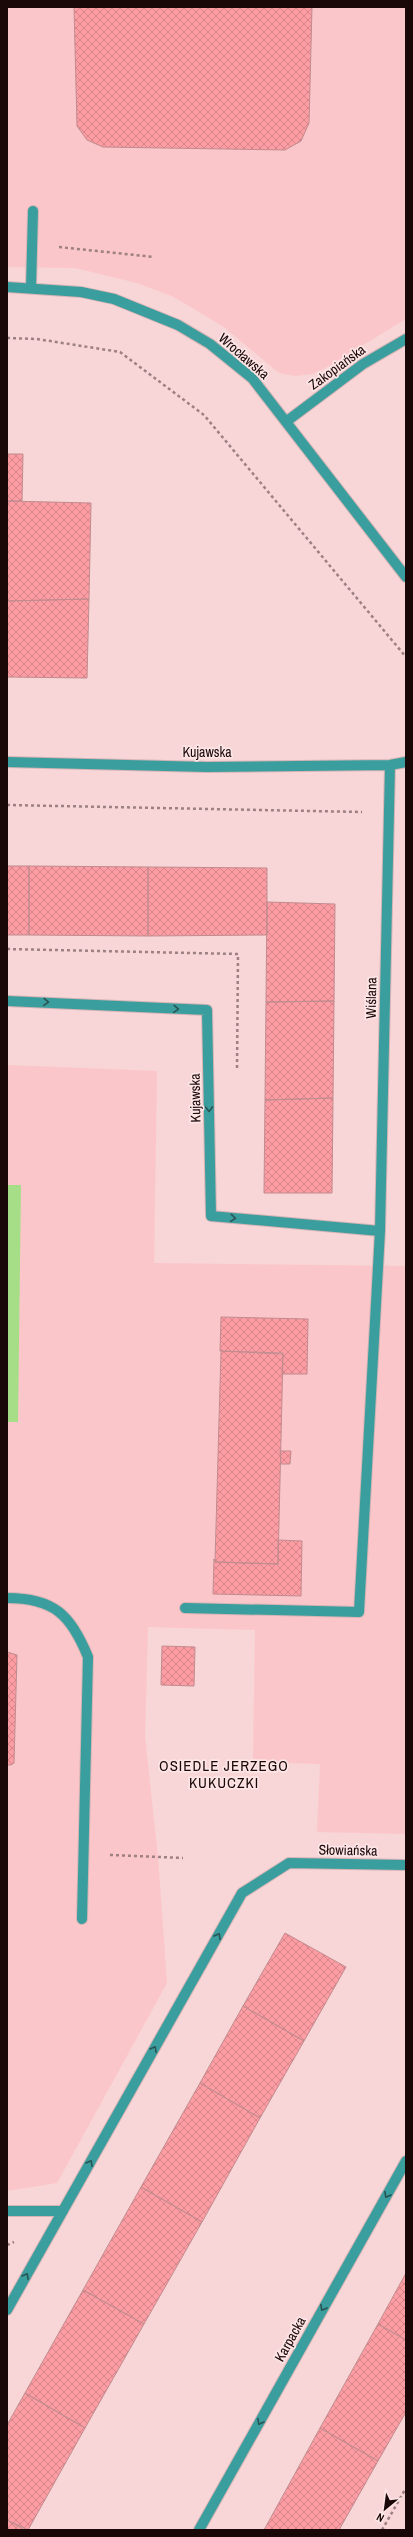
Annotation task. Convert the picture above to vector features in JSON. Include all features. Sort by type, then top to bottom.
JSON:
[{"type":"street","points":[[31,288],[33,211]]},
{"type":"street","name":"Wrocławska","points":[[7,287],[81,292],[114,299],[178,325],[210,344],[252,378],[287,421],[406,577]]},
{"type":"street","name":"Zakopiańska","points":[[287,421],[363,364],[406,339]]},
{"type":"street","name":"Kujawska","points":[[7,762],[207,767],[390,765],[406,762]]},
{"type":"street","name":"Wiślana","points":[[185,1608],[359,1612],[380,1231],[390,765]]},
{"type":"street","name":"Kujawska","points":[[7,1001],[207,1010],[211,1216],[380,1231]]},
{"type":"street","points":[[7,1598],[30,1598],[55,1608],[78,1632],[88,1657],[82,1919]]},
{"type":"street","name":"Słowiańska","points":[[63,2211],[242,1893],[288,1863],[406,1865]]},
{"type":"street","name":"Karpacka","points":[[199,2530],[406,2161]]},
{"type":"street","points":[[7,2211],[63,2211],[7,2310]]},
{"type":"path","points":[[32,247],[78,248],[154,257]]},
{"type":"path","points":[[7,338],[37,339],[120,352],[204,415],[406,656]]},
{"type":"path","points":[[7,805],[389,812]]},
{"type":"path","points":[[84,1854],[183,1858]]},
{"type":"path","points":[[382,2530],[406,2488]]},
{"type":"shaded area","points":[[7,7],[406,7],[406,319],[327,367],[312,374],[295,376],[279,373],[224,327],[174,297],[137,283],[75,268],[7,267]]},
{"type":"shaded area","points":[[7,1065],[157,1071],[154,1263],[406,1266],[406,1834],[317,1832],[320,1764],[253,1762],[255,1630],[148,1627],[145,1737],[158,1857],[167,1983],[57,2183],[7,2191]]},
{"type":"green space","points":[[7,1185],[21,1185],[18,1422],[7,1422]]},
{"type":"building","points":[[74,7],[312,7],[309,123],[301,141],[285,150],[103,147],[87,140],[77,126]]},
{"type":"building","points":[[7,454],[23,454],[22,501],[7,501]]},
{"type":"building","points":[[7,501],[91,503],[89,599],[7,601]]},
{"type":"building","points":[[89,599],[87,678],[7,677],[7,601]]},
{"type":"building","points":[[7,866],[29,866],[29,935],[7,935]]},
{"type":"building","points":[[29,866],[148,867],[148,936],[29,935]]},
{"type":"building","points":[[148,867],[267,868],[267,935],[148,936]]},
{"type":"building","points":[[267,902],[335,904],[334,1001],[266,1002]]},
{"type":"building","points":[[334,1001],[333,1098],[265,1100],[266,1002]]},
{"type":"building","points":[[333,1098],[332,1193],[264,1193],[265,1100]]},
{"type":"building","points":[[221,1317],[308,1319],[307,1374],[282,1374],[283,1353],[220,1351]]},
{"type":"building","points":[[221,1351],[283,1354],[278,1564],[215,1562]]},
{"type":"building","points":[[280,1451],[291,1451],[290,1464],[281,1464]]},
{"type":"building","points":[[278,1540],[302,1541],[301,1596],[213,1594],[214,1559],[215,1562],[278,1564]]},
{"type":"building","points":[[162,1646],[195,1647],[194,1686],[161,1685]]},
{"type":"building","points":[[7,1652],[17,1655],[14,1763],[11,1765],[7,1765]]},
{"type":"building","points":[[285,1933],[346,1967],[304,2041],[243,2006]]},
{"type":"building","points":[[243,2006],[304,2041],[260,2118],[200,2083]]},
{"type":"building","points":[[200,2083],[260,2118],[202,2222],[141,2187]]},
{"type":"building","points":[[141,2187],[202,2222],[144,2324],[83,2290]]},
{"type":"building","points":[[406,2273],[406,2340],[378,2324]]},
{"type":"building","points":[[83,2290],[144,2324],[85,2428],[25,2393]]},
{"type":"building","points":[[378,2324],[406,2340],[406,2412],[378,2461],[320,2428]]},
{"type":"building","points":[[25,2393],[85,2428],[28,2530],[7,2520],[7,2425]]},
{"type":"building","points":[[320,2428],[378,2461],[339,2530],[264,2530]]},
{"type":"building","points":[[7,2520],[25,2530],[7,2530]]},
{"type":"district","name":"OSIEDLE JERZEGO KUKUCZKI","points":[[224,1774]]}]
